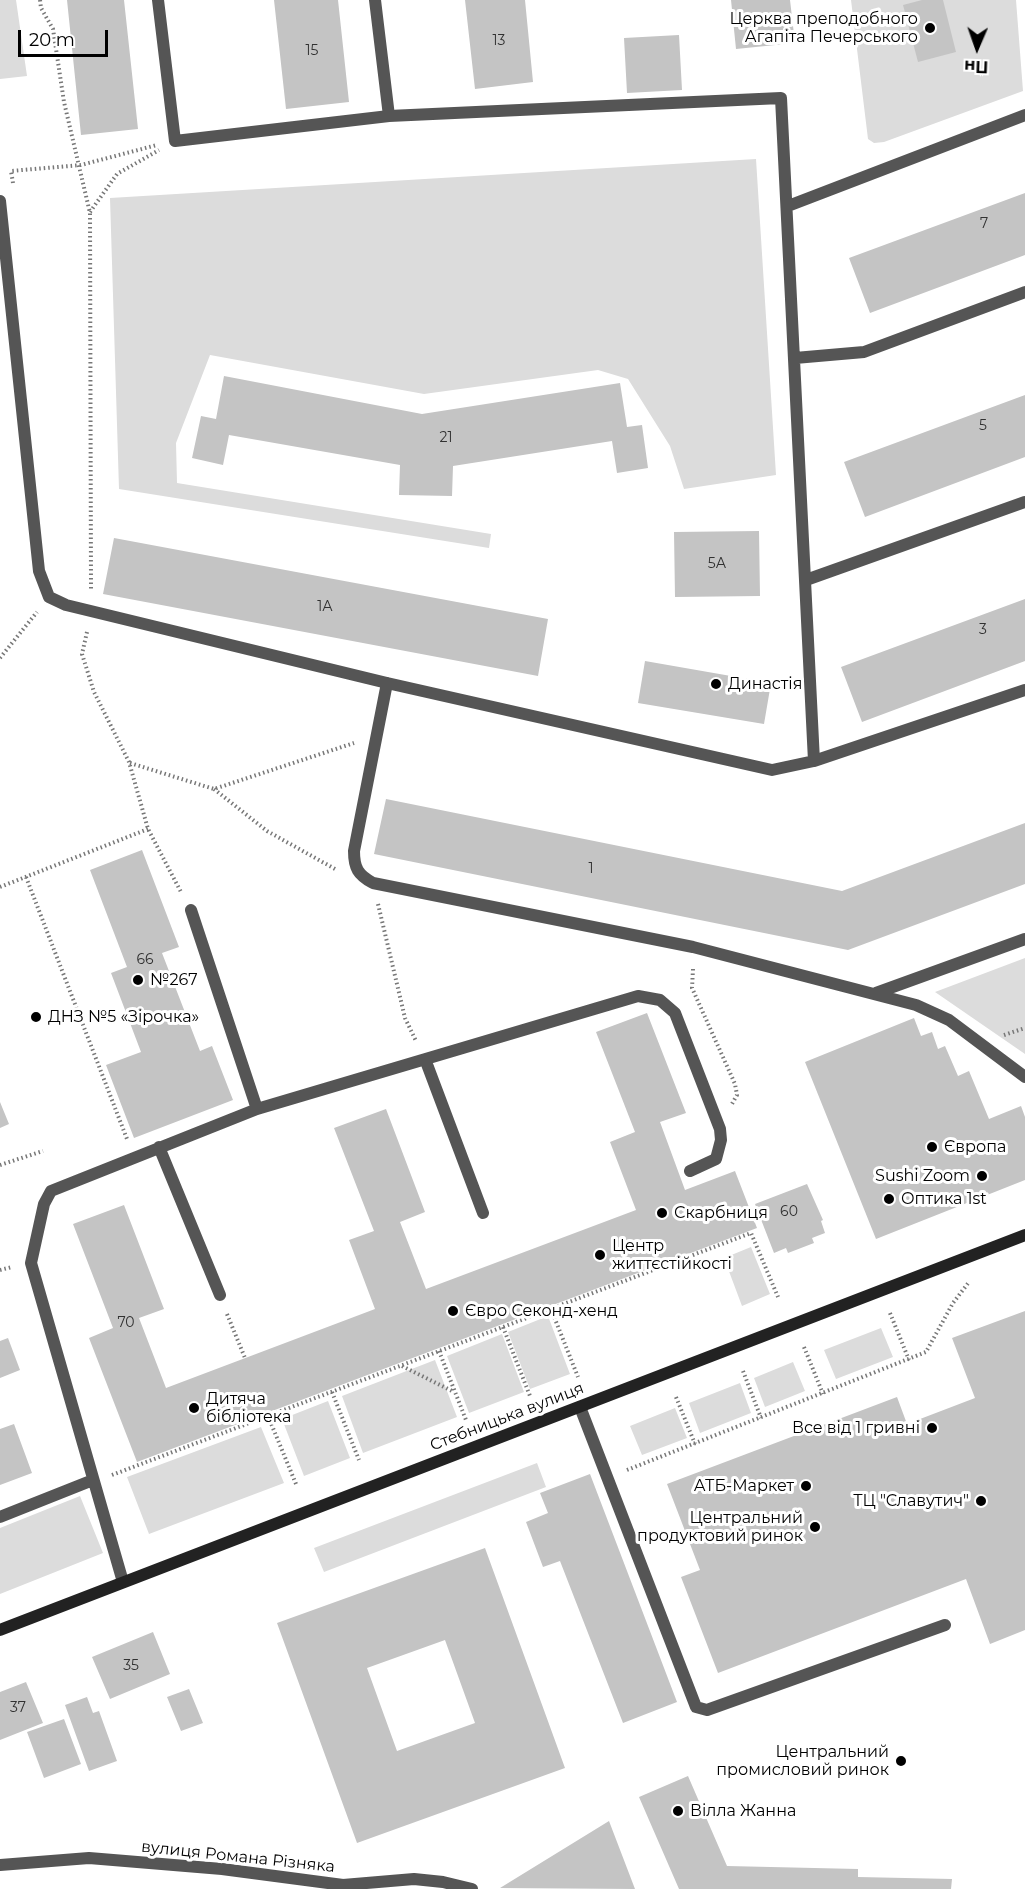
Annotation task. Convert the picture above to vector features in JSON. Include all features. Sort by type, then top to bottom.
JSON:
[{"type":"street","name":"Стебницька вулиця","points":[[0,1630],[1025,1235]]},
{"type":"lane","points":[[159,0],[175,141],[388,116],[781,98],[814,761]]},
{"type":"lane","points":[[375,0],[388,116]]},
{"type":"lane","points":[[788,206],[1025,115]]},
{"type":"lane","points":[[0,201],[39,571],[49,597],[66,605],[387,683],[772,770],[814,761],[1025,690]]},
{"type":"lane","points":[[795,358],[864,352],[1025,292]]},
{"type":"lane","points":[[806,580],[1025,502]]},
{"type":"lane","points":[[387,683],[354,851],[354,864],[360,876],[373,883],[693,947],[876,993],[936,1012],[1025,1077]]},
{"type":"lane","points":[[191,910],[257,1109]]},
{"type":"lane","points":[[876,993],[1025,939]]},
{"type":"lane","points":[[123,1582],[31,1263],[44,1204],[51,1191],[134,1156],[257,1109],[638,996],[653,997],[666,1002],[675,1013],[715,1117],[721,1140],[716,1159],[690,1171]]},
{"type":"lane","points":[[425,1059],[483,1213]]},
{"type":"lane","points":[[159,1147],[219,1295]]},
{"type":"lane","points":[[580,1407],[693,1703],[701,1710],[707,1710],[945,1625]]},
{"type":"lane","points":[[0,1517],[93,1480]]},
{"type":"lane","name":"вулиця Романа Різняка","points":[[0,1865],[89,1858],[222,1869],[343,1885],[414,1879],[444,1882],[472,1889]]},
{"type":"path","points":[[40,0],[41,8],[53,29],[64,102],[81,165],[90,213],[91,611],[82,654],[94,692],[129,762],[148,829],[191,910]]},
{"type":"path","points":[[11,171],[81,165],[175,141]]},
{"type":"path","points":[[90,213],[117,174],[175,141]]},
{"type":"path","points":[[0,658],[49,597]]},
{"type":"path","points":[[214,789],[376,736]]},
{"type":"path","points":[[129,762],[214,789],[267,831],[338,871],[360,876]]},
{"type":"path","points":[[0,887],[148,829]]},
{"type":"path","points":[[26,877],[134,1156]]},
{"type":"path","points":[[373,883],[405,1018],[425,1059]]},
{"type":"path","points":[[693,947],[693,988],[735,1084],[737,1095],[730,1108],[715,1117]]},
{"type":"path","points":[[0,1166],[43,1151]]},
{"type":"path","points":[[108,1477],[752,1233],[778,1297]]},
{"type":"path","points":[[608,1478],[926,1352],[931,1347],[953,1303],[969,1282]]},
{"type":"path","points":[[219,1295],[245,1358]]},
{"type":"path","points":[[551,1309],[578,1377]]},
{"type":"path","points":[[890,1313],[909,1360]]},
{"type":"path","points":[[503,1327],[530,1396]]},
{"type":"path","points":[[804,1347],[823,1394]]},
{"type":"path","points":[[439,1351],[466,1420]]},
{"type":"path","points":[[401,1366],[455,1393]]},
{"type":"path","points":[[743,1371],[762,1418]]},
{"type":"path","points":[[332,1392],[359,1460]]},
{"type":"path","points":[[676,1397],[695,1444]]},
{"type":"path","points":[[268,1416],[296,1484]]},
{"type":"shaded area","points":[[0,0],[16,0],[27,76],[0,79]]},
{"type":"shaded area","points":[[851,0],[1016,0],[1023,91],[884,142],[874,143],[868,139]]},
{"type":"shaded area","points":[[756,159],[776,475],[684,489],[670,446],[628,379],[598,370],[424,394],[210,355],[176,443],[177,483],[491,534],[489,548],[119,489],[110,198]]},
{"type":"shaded area","points":[[1025,958],[1025,1054],[935,992]]},
{"type":"shaded area","points":[[751,1247],[770,1294],[742,1306],[724,1258]]},
{"type":"shaded area","points":[[548,1316],[570,1374],[530,1389],[508,1332]]},
{"type":"shaded area","points":[[881,1328],[893,1357],[836,1379],[824,1350]]},
{"type":"shaded area","points":[[502,1334],[524,1392],[469,1413],[447,1356]]},
{"type":"shaded area","points":[[435,1360],[457,1417],[363,1453],[342,1396]]},
{"type":"shaded area","points":[[793,1362],[805,1391],[765,1407],[754,1378]]},
{"type":"shaded area","points":[[740,1383],[751,1413],[700,1433],[689,1403]]},
{"type":"shaded area","points":[[328,1401],[350,1458],[304,1476],[282,1419]]},
{"type":"shaded area","points":[[675,1408],[687,1438],[642,1455],[630,1426]]},
{"type":"shaded area","points":[[261,1427],[284,1483],[149,1534],[127,1477]]},
{"type":"shaded area","points":[[537,1463],[546,1487],[324,1572],[314,1548]]},
{"type":"shaded area","points":[[80,1496],[103,1553],[0,1594],[0,1528]]},
{"type":"building","points":[[67,0],[124,0],[138,129],[81,135]]},
{"type":"building","points":[[274,0],[338,0],[349,102],[286,109]]},
{"type":"building","points":[[465,0],[525,0],[533,82],[475,89]]},
{"type":"building","points":[[731,0],[790,0],[795,43],[736,49]]},
{"type":"building","name":"Церква преподобного Агапіта Печерського","points":[[922,0],[943,0],[956,52],[918,62],[903,5]]},
{"type":"building","points":[[679,35],[682,90],[627,93],[624,38]]},
{"type":"building","points":[[1025,193],[1025,255],[870,313],[849,258]]},
{"type":"building","points":[[224,376],[422,414],[620,383],[627,427],[642,425],[648,468],[617,473],[612,441],[453,466],[452,496],[399,495],[400,465],[229,435],[223,465],[192,458],[201,416],[216,419]]},
{"type":"building","points":[[1025,395],[1025,457],[865,517],[844,462]]},
{"type":"building","points":[[759,531],[760,596],[675,597],[674,532]]},
{"type":"building","points":[[114,538],[548,619],[538,676],[103,594]]},
{"type":"building","points":[[1025,599],[1025,661],[862,722],[841,667]]},
{"type":"building","points":[[645,661],[771,683],[764,724],[638,703]]},
{"type":"building","points":[[386,799],[842,891],[1025,823],[1025,884],[848,950],[374,854]]},
{"type":"building","points":[[142,850],[179,947],[162,953],[200,1051],[212,1046],[233,1100],[134,1138],[106,1065],[141,1052],[111,973],[127,967],[90,870]]},
{"type":"building","points":[[647,1013],[686,1113],[660,1122],[685,1190],[735,1171],[757,1228],[137,1462],[89,1338],[113,1328],[73,1224],[124,1205],[164,1309],[139,1318],[166,1388],[375,1309],[349,1240],[374,1231],[334,1128],[386,1109],[425,1212],[400,1222],[426,1289],[636,1210],[610,1142],[635,1132],[596,1032]]},
{"type":"building","name":"Європа","points":[[914,1018],[921,1036],[932,1032],[938,1049],[945,1046],[958,1076],[969,1071],[989,1119],[1021,1106],[1025,1117],[1025,1180],[876,1239],[805,1062]]},
{"type":"building","points":[[0,1102],[9,1124],[0,1128]]},
{"type":"building","points":[[807,1184],[823,1220],[821,1221],[825,1233],[812,1238],[814,1243],[788,1253],[786,1248],[774,1253],[755,1204]]},
{"type":"building","name":"Центральний продуктовий ринок","points":[[1025,1311],[1025,1630],[990,1644],[966,1579],[718,1673],[681,1577],[700,1570],[667,1484],[897,1397],[907,1424],[975,1398],[952,1338]]},
{"type":"building","points":[[8,1338],[20,1370],[0,1378],[0,1341]]},
{"type":"building","points":[[14,1424],[32,1473],[0,1485],[0,1429]]},
{"type":"building","points":[[590,1474],[677,1702],[623,1723],[560,1561],[543,1567],[526,1522],[548,1513],[540,1493]]},
{"type":"building","points":[[485,1548],[565,1768],[357,1843],[277,1623]],"holes":[[[445,1640],[475,1723],[397,1751],[367,1668]]]},
{"type":"building","points":[[153,1632],[170,1674],[110,1699],[92,1657]]},
{"type":"building","points":[[26,1682],[43,1723],[0,1740],[0,1692]]},
{"type":"building","points":[[189,1689],[203,1723],[181,1731],[167,1697]]},
{"type":"building","points":[[87,1697],[93,1713],[99,1711],[117,1761],[89,1771],[65,1705]]},
{"type":"building","points":[[64,1719],[81,1764],[44,1778],[27,1732]]},
{"type":"building","points":[[688,1776],[727,1866],[858,1869],[858,1877],[952,1879],[951,1889],[679,1889],[639,1797]]},
{"type":"building","points":[[609,1821],[635,1889],[500,1888]]},
{"type":"place","name":"Церква преподобного Агапіта Печерського","points":[[930,28]]},
{"type":"place","name":"Династія","points":[[716,684]]},
{"type":"place","name":"№267","points":[[138,980]]},
{"type":"place","name":"ДНЗ №5 «Зірочка»","points":[[36,1017]]},
{"type":"place","name":"Європа","points":[[932,1147]]},
{"type":"place","name":"Sushi Zoom","points":[[982,1176]]},
{"type":"place","name":"Оптика 1st","points":[[889,1199]]},
{"type":"place","name":"Скарбниця","points":[[662,1213]]},
{"type":"place","name":"Центр життєстійкості","points":[[600,1255]]},
{"type":"place","name":"Євро Секонд-хенд","points":[[453,1311]]},
{"type":"place","name":"Дитяча бібліотека","points":[[194,1408]]},
{"type":"place","name":"Все від 1 гривні","points":[[932,1428]]},
{"type":"place","name":"АТБ-Маркет","points":[[806,1486]]},
{"type":"place","name":"ТЦ \"Славутич\"","points":[[981,1501]]},
{"type":"place","name":"Центральний продуктовий ринок","points":[[815,1527]]},
{"type":"place","name":"Центральний промисловий ринок","points":[[901,1761]]},
{"type":"place","name":"Вілла Жанна","points":[[678,1811]]}]
